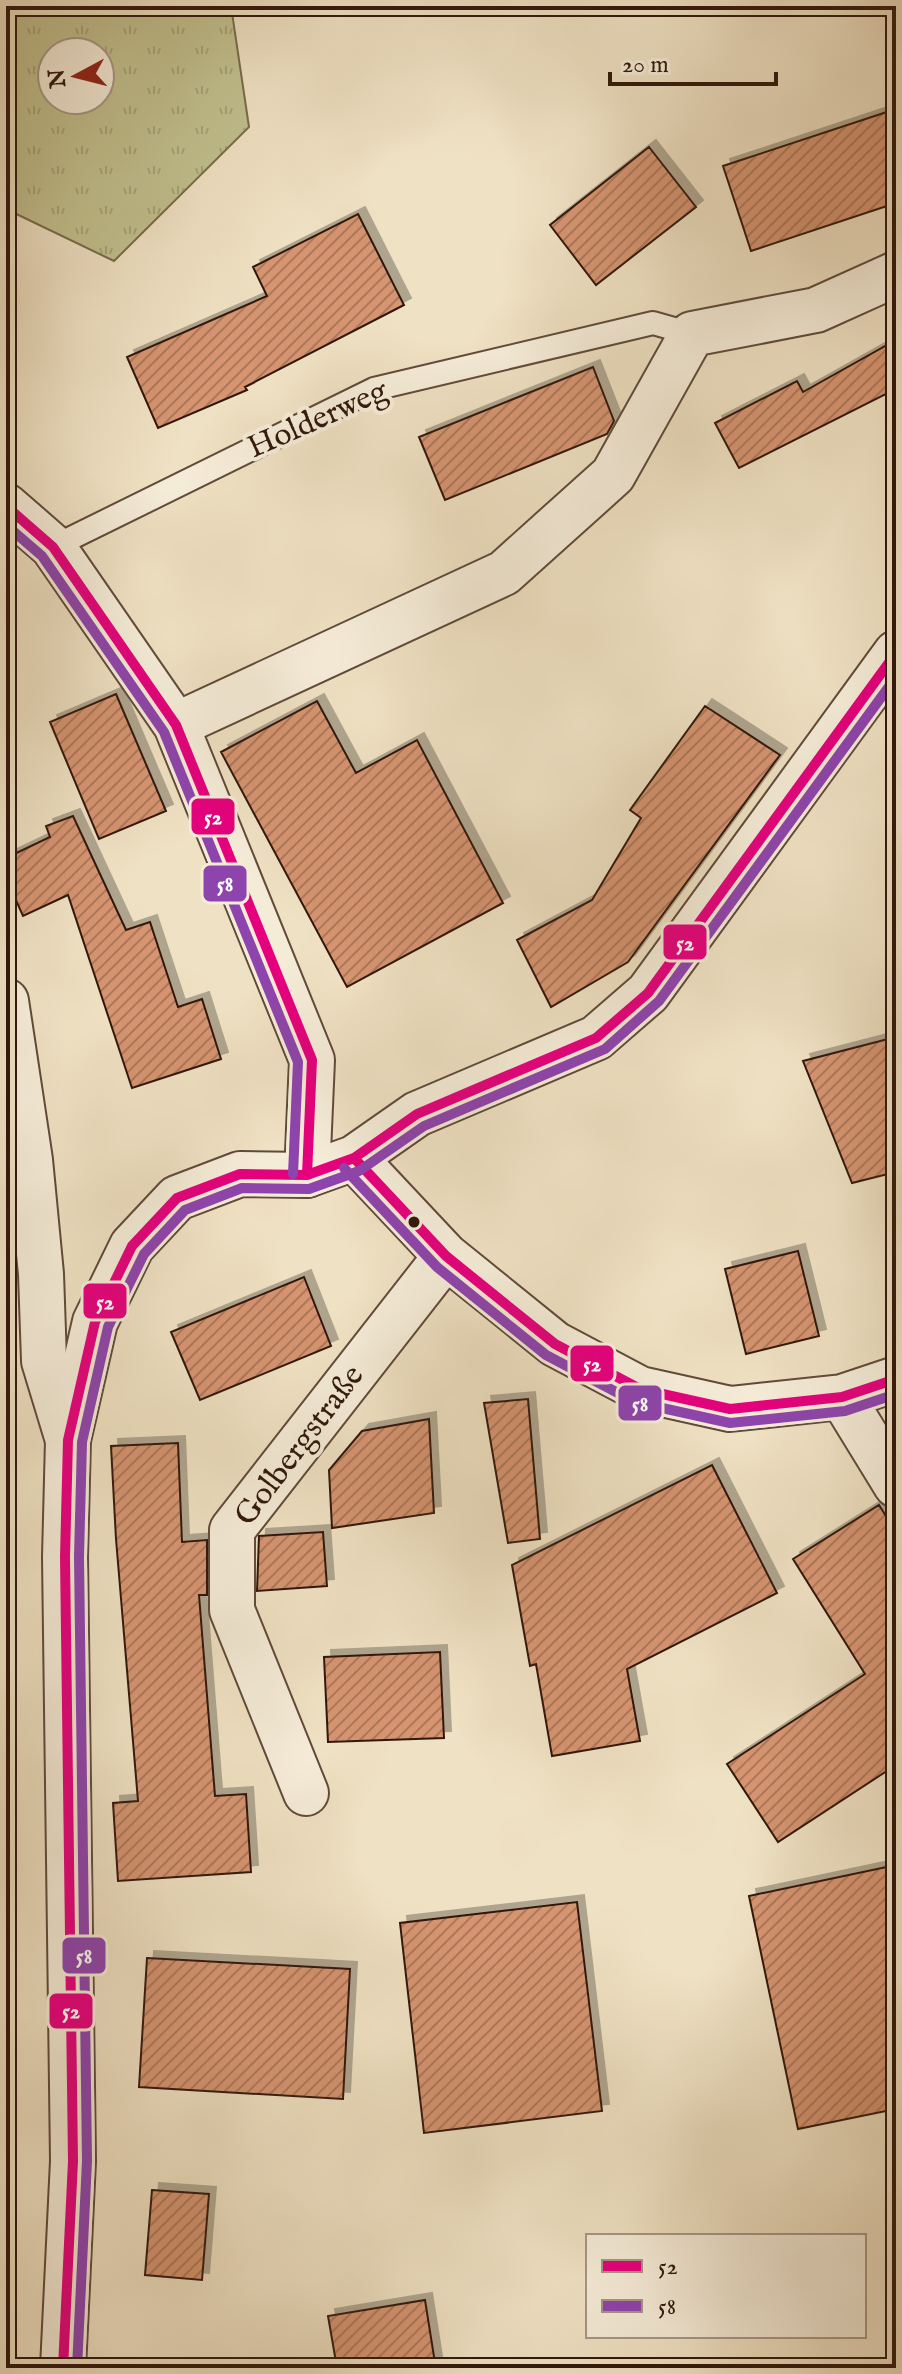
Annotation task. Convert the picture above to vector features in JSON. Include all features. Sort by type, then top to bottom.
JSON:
[{"type":"street","name":"Holderweg","points":[[692,334],[816,310],[896,274]]},
{"type":"street","points":[[176,725],[504,573],[613,475],[692,334]]},
{"type":"street","points":[[6,506],[53,547],[176,725],[312,1060],[307,1175]]},
{"type":"street","points":[[63,2368],[73,2161],[65,1557],[68,1440],[95,1322],[132,1246],[177,1198],[240,1174],[307,1175],[354,1158],[417,1114],[596,1038],[648,993],[896,653]]},
{"type":"street","points":[[6,1001],[30,1160],[41,1274],[44,1361],[68,1440]]},
{"type":"street","points":[[354,1158],[446,1256],[555,1344],[640,1389],[730,1409],[842,1397],[896,1379]]},
{"type":"street","name":"Golbergstraße","points":[[306,1793],[232,1610],[232,1530],[446,1256]]},
{"type":"street","points":[[842,1397],[896,1485]]},
{"type":"lane","name":"Holderweg","points":[[53,547],[374,389],[653,323],[692,334]]},
{"type":"green space","points":[[6,6],[231,6],[249,127],[114,261],[6,209]]},
{"type":"building","points":[[896,109],[896,203],[751,251],[723,166]]},
{"type":"building","points":[[649,147],[696,207],[596,285],[550,225]]},
{"type":"building","points":[[358,214],[404,305],[245,387],[247,390],[158,428],[127,357],[267,296],[253,267]]},
{"type":"building","points":[[896,340],[896,389],[739,468],[715,423],[797,381],[803,392]]},
{"type":"building","points":[[593,367],[614,421],[607,434],[445,500],[419,437]]},
{"type":"building","points":[[116,694],[166,811],[99,839],[50,722]]},
{"type":"building","points":[[317,701],[356,773],[417,740],[503,903],[347,987],[221,752]]},
{"type":"building","points":[[705,706],[780,755],[628,962],[551,1007],[517,940],[592,900],[641,818],[630,810]]},
{"type":"building","points":[[73,816],[126,930],[150,922],[178,1007],[202,999],[221,1059],[132,1088],[68,895],[23,916],[6,878],[6,858],[50,837],[46,826]]},
{"type":"building","points":[[888,1039],[896,1072],[896,1172],[852,1183],[803,1061]]},
{"type":"building","points":[[798,1251],[819,1336],[746,1354],[725,1269]]},
{"type":"building","points":[[304,1277],[331,1346],[200,1400],[171,1332]]},
{"type":"building","points":[[528,1399],[540,1539],[508,1543],[484,1403]]},
{"type":"building","points":[[429,1419],[434,1513],[332,1528],[329,1470],[362,1431]]},
{"type":"building","points":[[178,1443],[182,1542],[207,1540],[207,1595],[199,1595],[215,1796],[246,1794],[251,1872],[118,1881],[113,1803],[138,1801],[111,1446]]},
{"type":"building","points":[[712,1465],[777,1593],[627,1669],[640,1741],[552,1756],[536,1664],[530,1666],[512,1565]]},
{"type":"building","points":[[879,1505],[896,1532],[896,1765],[778,1842],[727,1764],[865,1674],[793,1559]]},
{"type":"building","points":[[323,1532],[327,1586],[257,1591],[259,1536]]},
{"type":"building","points":[[440,1652],[444,1738],[328,1742],[324,1657]]},
{"type":"building","points":[[896,1865],[896,2109],[798,2129],[749,1896]]},
{"type":"building","points":[[577,1902],[602,2111],[424,2133],[400,1923]]},
{"type":"building","points":[[147,1958],[350,1969],[343,2099],[139,2087]]},
{"type":"building","points":[[152,2190],[209,2194],[202,2280],[145,2275]]},
{"type":"building","points":[[425,2300],[435,2363],[405,2368],[337,2368],[328,2316]]},
{"type":"transit line","name":"52","points":[[6,506],[53,547],[176,725],[312,1060],[307,1175]]},
{"type":"transit line","name":"58","points":[[6,525],[42,556],[164,732],[298,1062],[293,1174]]},
{"type":"transit line","name":"52","points":[[63,2368],[73,2161],[65,1557],[68,1440],[95,1322],[132,1246],[177,1198],[240,1174],[307,1175],[354,1158],[417,1114],[596,1038],[648,993],[896,653]]},
{"type":"transit line","name":"58","points":[[77,2368],[87,2161],[79,1557],[82,1442],[108,1327],[144,1254],[185,1210],[242,1188],[309,1189],[359,1171],[424,1126],[605,1049],[659,1001],[896,677]]},
{"type":"transit line","name":"52","points":[[354,1158],[446,1256],[555,1344],[640,1389],[730,1409],[842,1397],[896,1379]]},
{"type":"transit line","name":"58","points":[[344,1168],[437,1267],[546,1355],[635,1402],[730,1423],[845,1411],[896,1394]]}]
